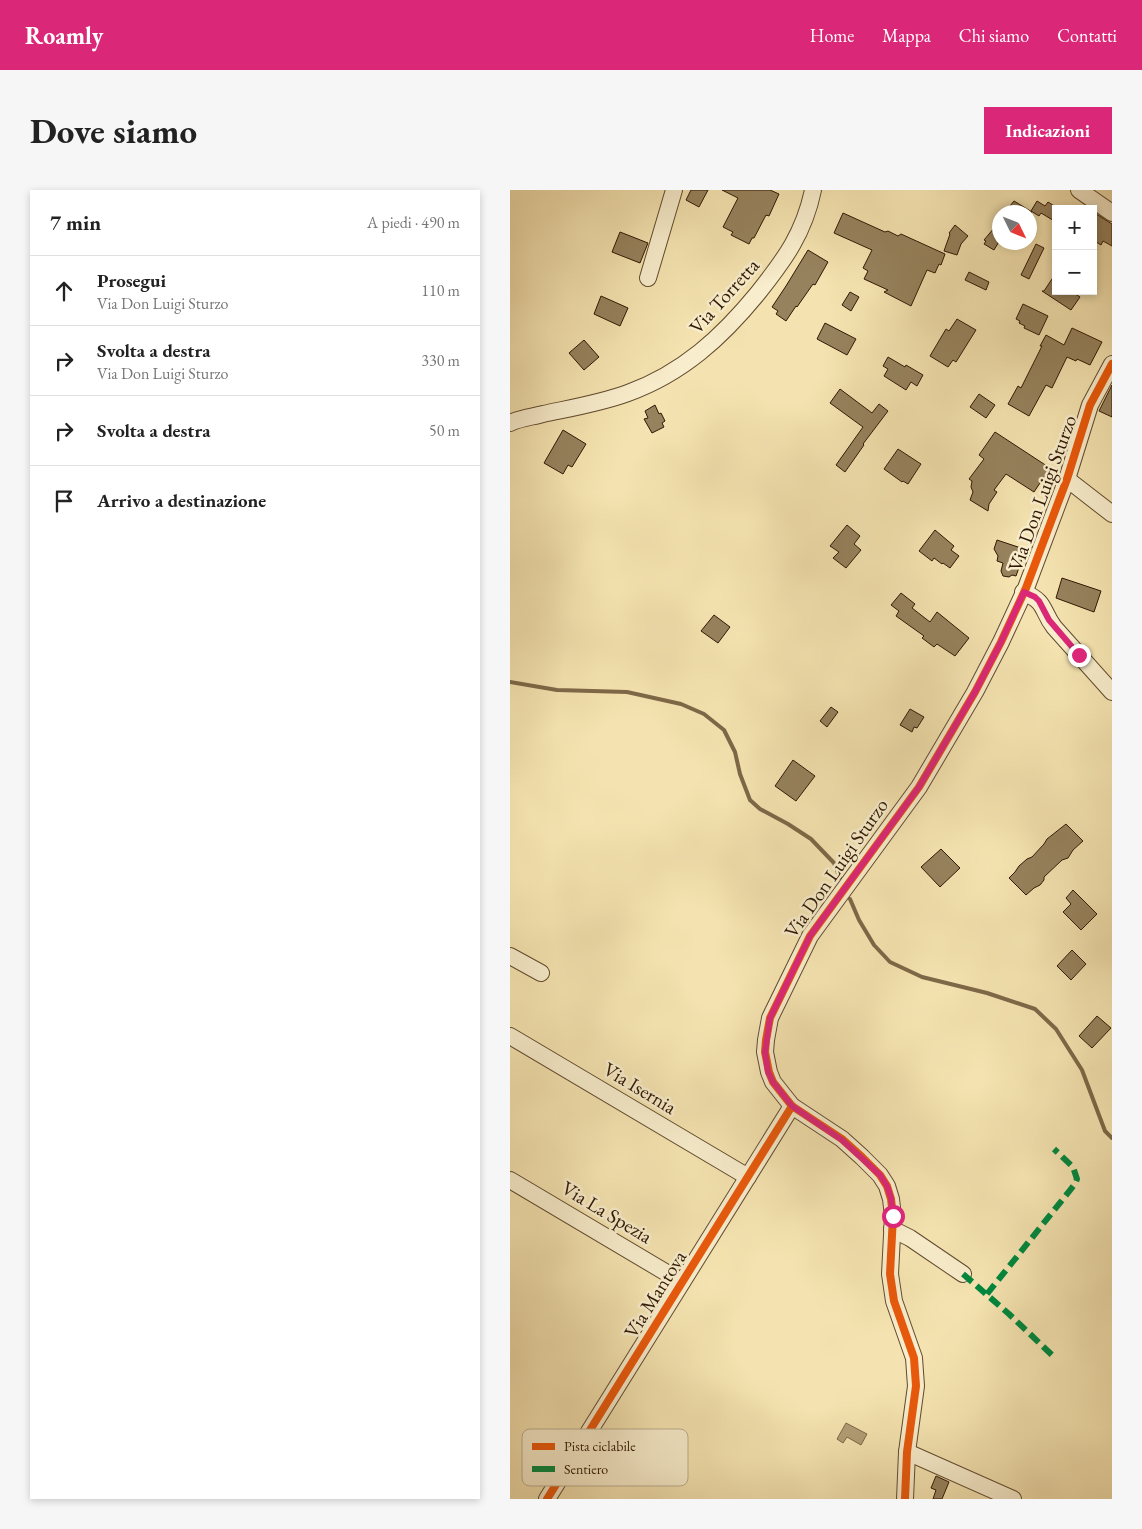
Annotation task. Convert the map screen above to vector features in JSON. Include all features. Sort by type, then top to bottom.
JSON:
[{"type":"street","points":[[648,278],[674,190]]},
{"type":"street","name":"Via Torretta","points":[[510,422],[629,393],[658,380],[703,351],[740,316],[782,263],[803,223],[813,190]]},
{"type":"street","points":[[1079,190],[1112,213]]},
{"type":"street","name":"Via Don Luigi Sturzo","points":[[906,1499],[908,1452],[916,1386],[914,1358],[894,1301],[890,1274],[891,1198],[887,1186],[880,1175],[842,1140],[792,1106],[773,1082],[768,1072],[765,1052],[770,1018],[810,936],[919,787],[975,692],[1024,592],[1067,478],[1090,406],[1112,364]]},
{"type":"street","points":[[1067,478],[1112,514]]},
{"type":"street","points":[[1024,592],[1039,601],[1054,628],[1112,692]]},
{"type":"street","points":[[510,956],[541,973]]},
{"type":"street","name":"Via Isernia","points":[[510,1036],[748,1177]]},
{"type":"street","name":"Via Mantova","points":[[591,1429],[792,1106]]},
{"type":"street","name":"Via La Spezia","points":[[510,1180],[682,1282]]},
{"type":"street","points":[[892,1228],[963,1274]]},
{"type":"street","points":[[908,1452],[1013,1499]]},
{"type":"street","name":"Via Mantova","points":[[547,1499],[555,1486]]},
{"type":"shaded area","points":[[846,1423],[867,1434],[861,1445],[847,1437],[843,1443],[837,1439]]},
{"type":"building","points":[[691,190],[708,190],[699,207],[686,200]]},
{"type":"building","points":[[722,190],[770,190],[779,194],[769,216],[766,215],[749,244],[731,235],[733,232],[723,227],[738,198]]},
{"type":"building","points":[[1014,201],[1021,205],[1011,205]]},
{"type":"building","points":[[1037,201],[1045,206],[1048,202],[1053,205],[1052,220],[1041,213],[1039,216],[1037,215],[1037,205],[1035,205]]},
{"type":"building","points":[[843,213],[885,232],[888,231],[898,236],[901,234],[945,254],[941,265],[939,264],[935,273],[927,270],[911,306],[884,292],[888,290],[864,279],[868,271],[863,268],[872,250],[834,233]]},
{"type":"building","points":[[1097,215],[1112,224],[1112,246],[1103,241],[1101,245],[1097,242]]},
{"type":"building","points":[[955,225],[968,236],[961,244],[957,255],[944,251],[949,233]]},
{"type":"building","points":[[992,230],[992,249],[984,244],[986,241],[984,240]]},
{"type":"building","points":[[620,232],[648,243],[640,263],[612,252]]},
{"type":"building","points":[[1037,244],[1044,248],[1029,279],[1021,275],[1033,250],[1037,250]]},
{"type":"building","points":[[808,250],[828,262],[815,285],[813,284],[786,321],[776,314],[778,311],[772,307]]},
{"type":"building","points":[[969,272],[989,282],[986,290],[965,280]]},
{"type":"building","points":[[1052,279],[1052,295],[1077,295],[1080,297],[1071,310],[1042,291],[1044,291]]},
{"type":"building","points":[[850,292],[859,297],[851,311],[842,305]]},
{"type":"building","points":[[601,296],[628,308],[620,326],[594,314]]},
{"type":"building","points":[[1023,304],[1048,316],[1039,335],[1024,328],[1025,326],[1016,319]]},
{"type":"building","points":[[957,319],[976,330],[956,362],[953,360],[948,367],[930,356],[946,329],[949,331]]},
{"type":"building","points":[[825,323],[856,339],[847,355],[817,339]]},
{"type":"building","points":[[1072,328],[1102,342],[1090,365],[1067,357],[1052,388],[1046,385],[1029,416],[1008,404],[1018,386],[1021,388],[1046,335],[1064,345]]},
{"type":"building","points":[[584,340],[599,357],[584,370],[569,353]]},
{"type":"building","points":[[888,357],[923,375],[917,386],[911,382],[906,390],[884,376],[888,369],[883,366]]},
{"type":"building","points":[[1112,385],[1112,417],[1099,411]]},
{"type":"building","points":[[840,389],[872,413],[879,404],[888,411],[845,472],[836,465],[863,427],[830,403]]},
{"type":"building","points":[[979,394],[995,405],[986,418],[970,407]]},
{"type":"building","points":[[655,405],[665,421],[662,423],[664,427],[652,433],[644,419],[648,418],[645,411]]},
{"type":"building","points":[[563,430],[586,444],[572,467],[568,465],[563,474],[544,463]]},
{"type":"building","points":[[995,432],[1050,468],[1034,492],[1006,474],[994,490],[997,492],[989,504],[988,511],[970,500],[973,492],[971,487],[972,481],[969,479],[984,459],[979,455]]},
{"type":"building","points":[[898,449],[921,464],[908,484],[884,469]]},
{"type":"building","points":[[847,525],[860,536],[854,544],[861,550],[846,568],[833,558],[839,552],[830,546]]},
{"type":"building","points":[[935,530],[954,546],[951,550],[959,556],[950,568],[934,558],[932,561],[919,551]]},
{"type":"building","points":[[997,540],[1021,548],[1019,554],[1023,556],[1016,576],[1003,576],[1001,571],[1003,563],[997,561],[998,556],[994,549]]},
{"type":"building","points":[[1062,578],[1101,591],[1094,612],[1056,598]]},
{"type":"building","points":[[901,593],[915,604],[912,608],[930,622],[937,612],[969,638],[955,656],[937,644],[934,647],[922,638],[924,636],[896,616],[899,611],[891,605]]},
{"type":"building","points":[[714,615],[730,627],[718,643],[701,631]]},
{"type":"building","points":[[831,707],[838,712],[827,727],[820,721]]},
{"type":"building","points":[[910,709],[924,717],[917,728],[914,727],[912,732],[900,725]]},
{"type":"building","points":[[793,760],[815,776],[796,801],[775,786]]},
{"type":"building","points":[[1066,824],[1083,841],[1073,850],[1068,858],[1062,860],[1044,877],[1040,885],[1026,895],[1009,878],[1019,866],[1032,857],[1047,839]]},
{"type":"building","points":[[941,849],[960,868],[940,887],[921,867]]},
{"type":"building","points":[[1073,890],[1097,914],[1081,930],[1063,912],[1071,904],[1066,898]]},
{"type":"building","points":[[1072,950],[1086,964],[1071,980],[1057,966]]},
{"type":"building","points":[[1097,1016],[1111,1028],[1092,1048],[1079,1036]]},
{"type":"building","points":[[936,1476],[949,1482],[942,1499],[933,1499],[936,1490],[931,1488]]},
{"type":"waterway","points":[[510,682],[557,690],[627,692],[681,704],[704,714],[724,730],[735,752],[740,774],[750,800],[760,809],[811,839],[834,863],[840,878]]},
{"type":"waterway","points":[[850,899],[859,920],[874,945],[890,962],[922,977],[987,993],[1035,1009],[1056,1029],[1082,1070],[1105,1131],[1112,1138]]},
{"type":"marked path","points":[[987,1294],[1075,1184],[1077,1179],[1073,1167],[1054,1149]]},
{"type":"marked path","points":[[963,1274],[1052,1355]]},
{"type":"cycle path","points":[[905,1499],[907,1452],[916,1386],[914,1358],[894,1301],[890,1274],[893,1216],[891,1199],[887,1186],[880,1175],[862,1157],[842,1139],[792,1106],[773,1082],[765,1052],[770,1018],[810,936],[919,787],[975,692],[1026,588],[1067,479],[1090,405],[1112,364]]},
{"type":"cycle path","points":[[591,1429],[792,1106]]},
{"type":"cycle path","points":[[547,1499],[555,1486]]},
{"type":"route","points":[[893,1216],[891,1198],[887,1186],[880,1175],[842,1140],[792,1106],[773,1082],[768,1072],[765,1052],[770,1018],[810,936],[919,787],[975,692],[1024,592],[1039,601],[1054,628],[1079,655]]}]
